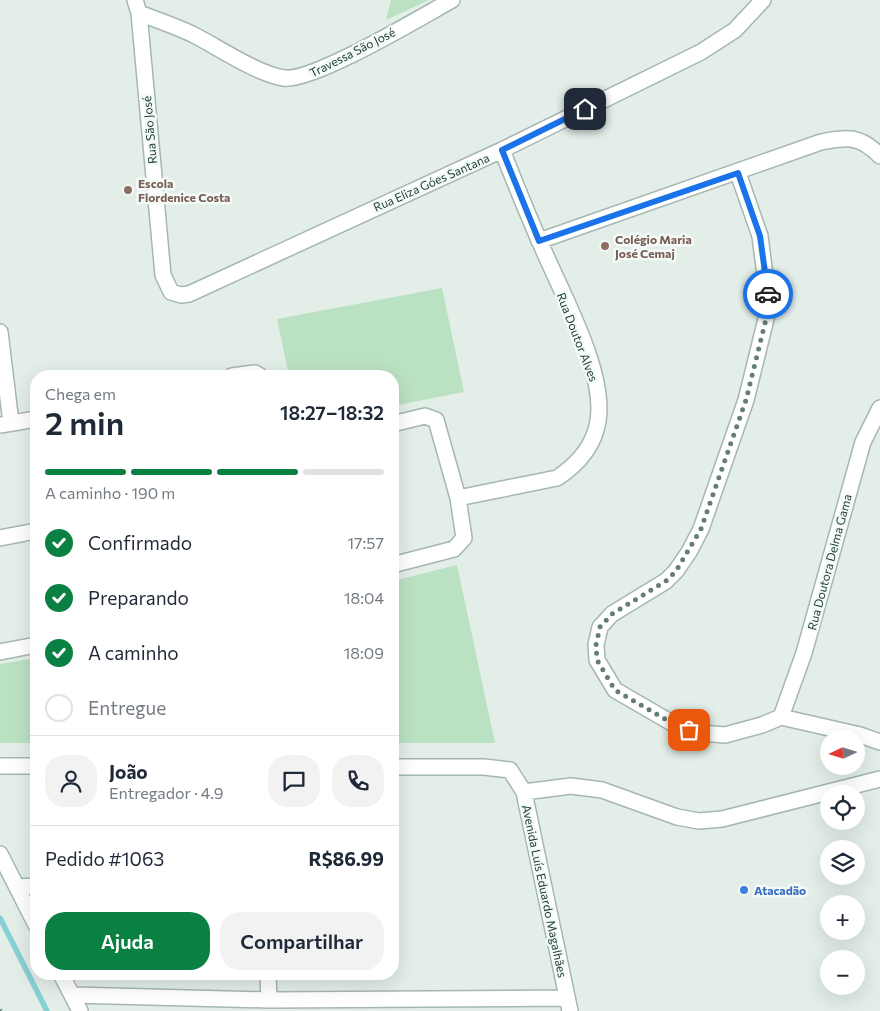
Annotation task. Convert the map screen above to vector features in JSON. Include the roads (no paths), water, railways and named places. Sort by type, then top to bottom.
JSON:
[{"type":"street","name":"Travessa São José","points":[[137,7],[269,74],[285,78],[298,78],[338,60],[452,0]]},
{"type":"street","name":"Rua Eliza Góes Santana","points":[[195,291],[502,150],[702,52],[735,30],[763,0]]},
{"type":"street","name":"Rua São José","points":[[137,7],[163,275],[168,288],[175,295],[195,291]]},
{"type":"street","points":[[539,241],[738,173],[820,142],[852,137],[870,145],[880,156]]},
{"type":"street","name":"Rua Doutor Alves","points":[[458,498],[557,478],[571,469],[583,455],[592,439],[598,422],[599,399],[595,378],[574,322],[502,150]]},
{"type":"street","points":[[738,173],[760,236],[769,307],[746,400],[701,529],[689,552],[676,571],[666,581],[612,614],[600,627],[596,645],[597,660],[615,690],[677,726],[701,733],[725,735],[762,725],[781,717],[860,735],[880,742]]},
{"type":"street","points":[[0,332],[6,424],[30,420]]},
{"type":"street","name":"Rua Doutora Delma Gama","points":[[781,717],[804,653],[863,442],[880,408]]},
{"type":"street","points":[[399,422],[425,416],[436,420],[464,526],[464,538],[461,544],[447,552],[399,563]]},
{"type":"street","points":[[0,538],[30,532]]},
{"type":"street","points":[[0,652],[30,646]]},
{"type":"street","points":[[0,766],[30,766]]},
{"type":"street","name":"Avenida Luís Eduardo Magalhães","points":[[399,767],[484,766],[510,770],[524,792],[568,1004]]},
{"type":"street","points":[[524,792],[571,786],[602,790],[677,817],[699,821],[722,819],[880,779]]},
{"type":"street","points":[[0,854],[30,913]]},
{"type":"street","points":[[17,887],[30,886]]},
{"type":"street","points":[[64,980],[80,1011]]},
{"type":"street","points":[[268,980],[269,1000]]},
{"type":"street","points":[[72,995],[269,1000],[349,1005],[568,1004]]},
{"type":"waterway","points":[[0,918],[30,977]]},
{"type":"waterway","points":[[31,980],[47,1011]]},
{"type":"place","name":"Escola Flordenice Costa","points":[[128,190]]},
{"type":"place","name":"Colégio Maria José Cemaj","points":[[605,246]]},
{"type":"place","name":"Atacadão","points":[[744,890]]}]
